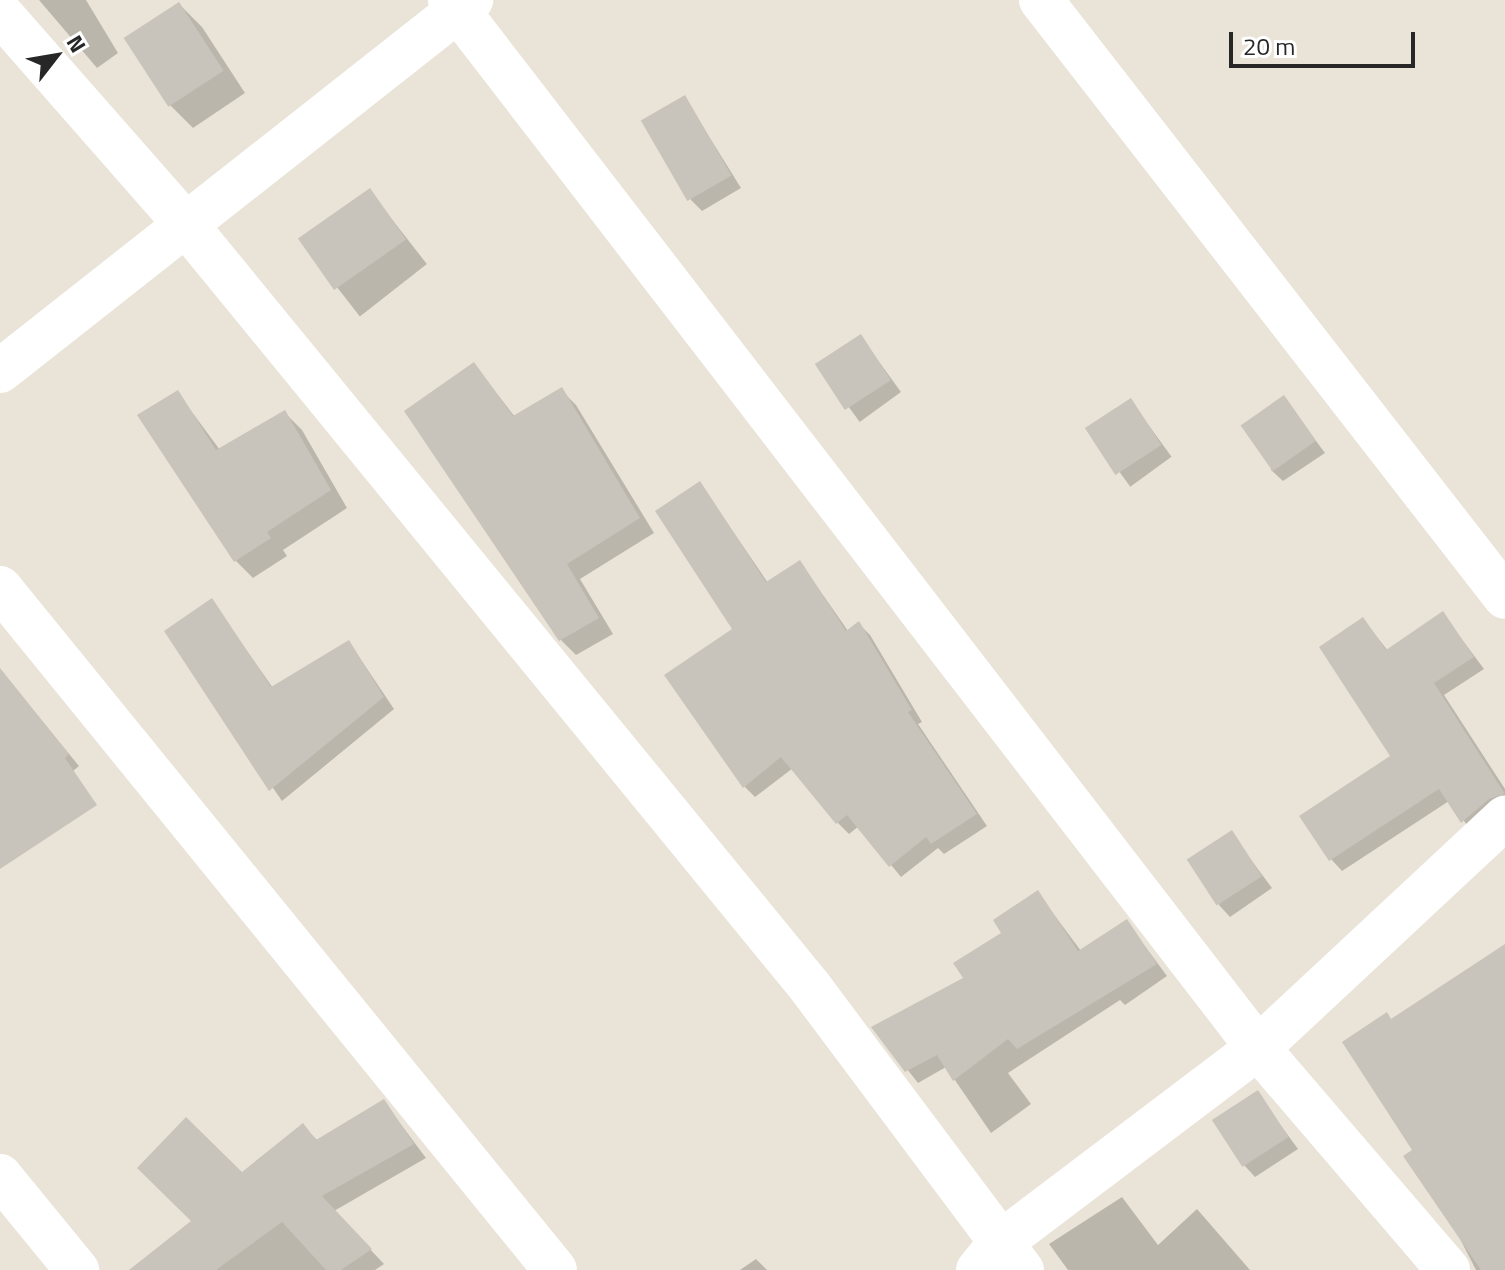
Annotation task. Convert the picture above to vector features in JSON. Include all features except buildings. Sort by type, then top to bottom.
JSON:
[{"type":"street","points":[[1041,0],[1505,597]]},
{"type":"street","points":[[0,371],[188,227],[460,3],[1258,1048],[1448,1270]]},
{"type":"street","points":[[0,13],[188,227],[810,987],[1000,1261],[1258,1048],[1505,818]]},
{"type":"street","points":[[0,588],[555,1270]]},
{"type":"street","points":[[0,1176],[77,1270]]}]
